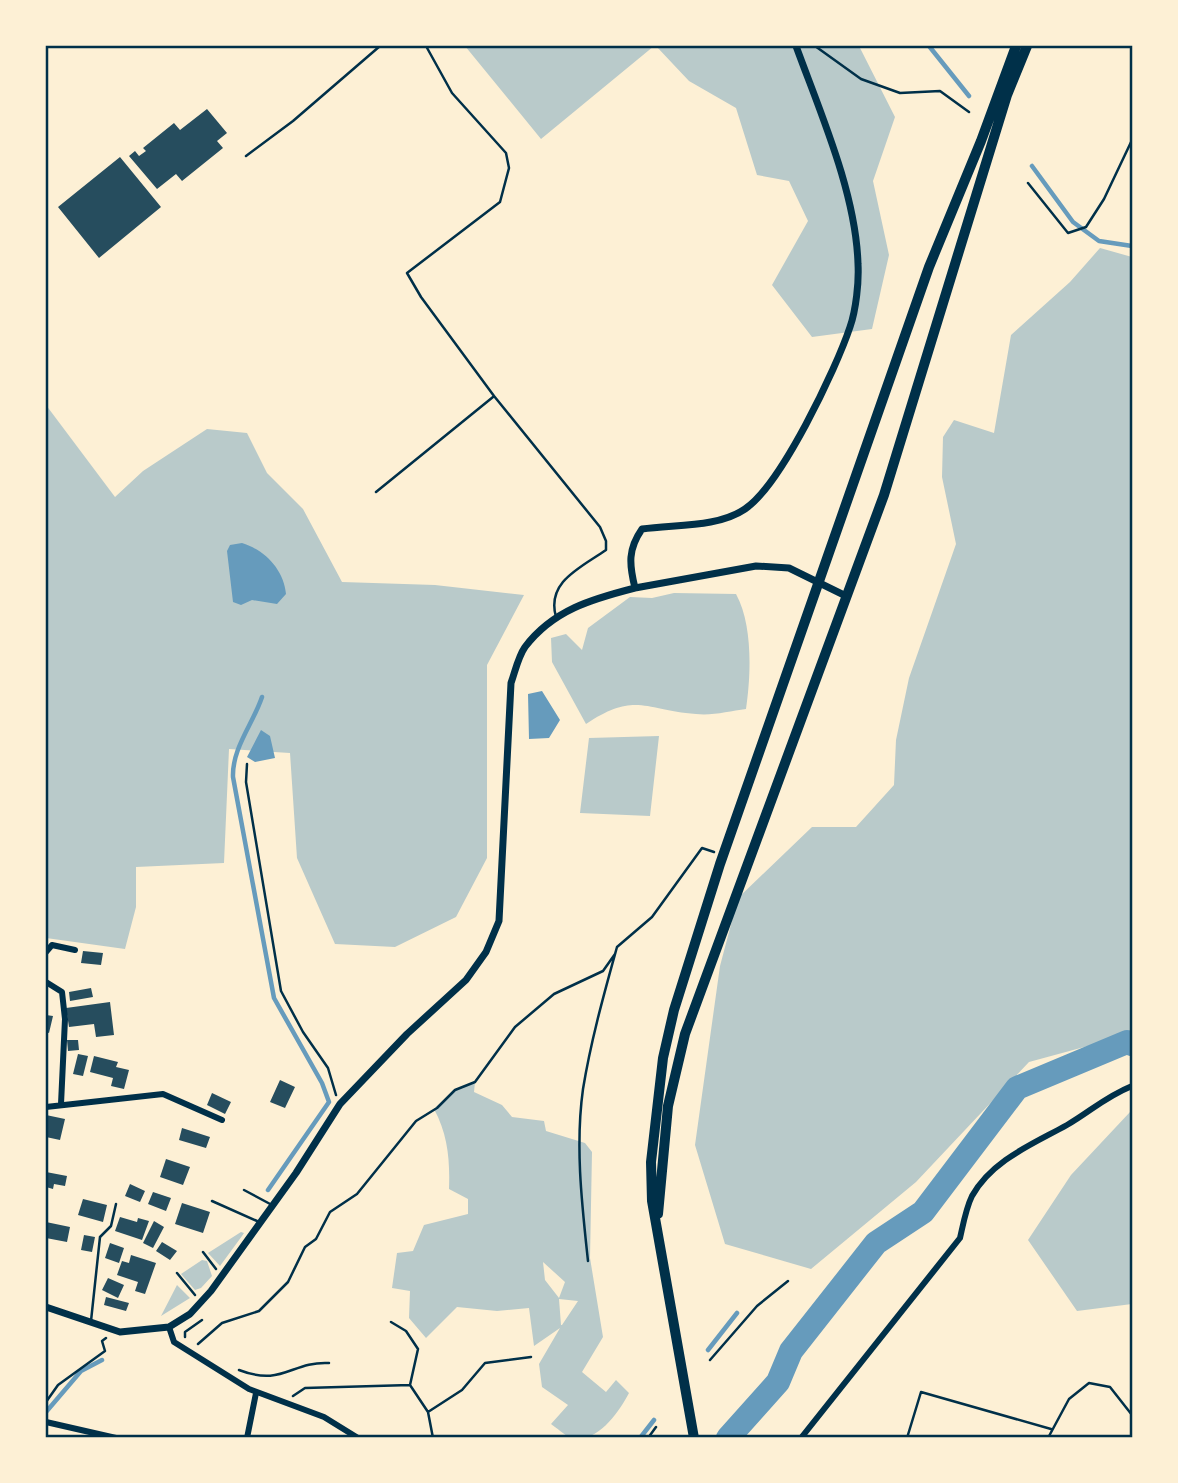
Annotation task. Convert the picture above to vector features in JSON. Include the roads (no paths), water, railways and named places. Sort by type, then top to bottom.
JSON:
[{"type":"highway","points":[[694,1437],[652,1201],[651,1162],[663,1058],[674,1010],[723,855],[929,267],[981,141],[1016,46]]},
{"type":"highway","points":[[657,1229],[668,1106],[685,1034],[884,495],[1007,95],[1027,46]]},
{"type":"street","points":[[635,588],[630,570],[631,546],[642,529],[713,521],[746,509],[778,471],[824,393],[851,324],[858,265],[853,227],[846,195],[796,46]]},
{"type":"street","points":[[46,1307],[114,1330],[169,1326],[190,1314],[222,1276],[273,1205],[340,1104],[407,1034],[466,980],[486,952],[499,921],[511,683],[524,648],[556,617],[577,604],[635,588],[756,566],[789,568],[846,596]]},
{"type":"street","points":[[46,952],[52,945],[75,950]]},
{"type":"street","points":[[46,982],[62,992],[65,1019],[61,1104]]},
{"type":"street","points":[[801,1437],[960,1238],[971,1198],[985,1178],[1036,1139],[1068,1124],[1107,1096],[1132,1086]]},
{"type":"street","points":[[46,1107],[163,1094],[222,1120]]},
{"type":"street","points":[[169,1326],[174,1342],[189,1354],[256,1393],[324,1417],[358,1437]]},
{"type":"street","points":[[247,1437],[256,1393]]},
{"type":"street","points":[[46,1422],[116,1437]]},
{"type":"lane","points":[[246,156],[293,121],[380,46]]},
{"type":"lane","points":[[426,46],[452,93],[506,153],[509,168],[500,202],[407,273],[421,297],[494,396],[600,527],[606,541],[606,550],[570,575],[556,590],[552,602],[556,617]]},
{"type":"lane","points":[[376,492],[494,396]]},
{"type":"lane","points":[[244,1190],[273,1205]]},
{"type":"lane","points":[[212,1201],[260,1223]]},
{"type":"lane","points":[[91,1323],[95,1309],[96,1259],[100,1237],[111,1226],[116,1205]]},
{"type":"water","points":[[242,543],[266,556],[282,577],[286,594],[277,604],[252,600],[241,605],[233,602],[227,551],[230,545]]},
{"type":"water","points":[[542,691],[560,720],[549,738],[529,739],[528,694]]},
{"type":"water","points":[[261,730],[270,736],[275,758],[255,762],[247,757]]},
{"type":"waterway","points":[[929,46],[969,96]]},
{"type":"waterway","points":[[1032,166],[1073,222],[1099,241],[1132,246]]},
{"type":"waterway","points":[[262,697],[239,746],[233,777],[274,998],[322,1083],[329,1102],[268,1190]]},
{"type":"waterway","points":[[728,1438],[778,1382],[791,1351],[876,1243],[923,1212],[1017,1088],[1127,1042],[1132,1044]]},
{"type":"waterway","points":[[708,1350],[737,1313]]},
{"type":"waterway","points":[[46,1412],[81,1371],[102,1360]]},
{"type":"waterway","points":[[640,1438],[654,1420]]}]
